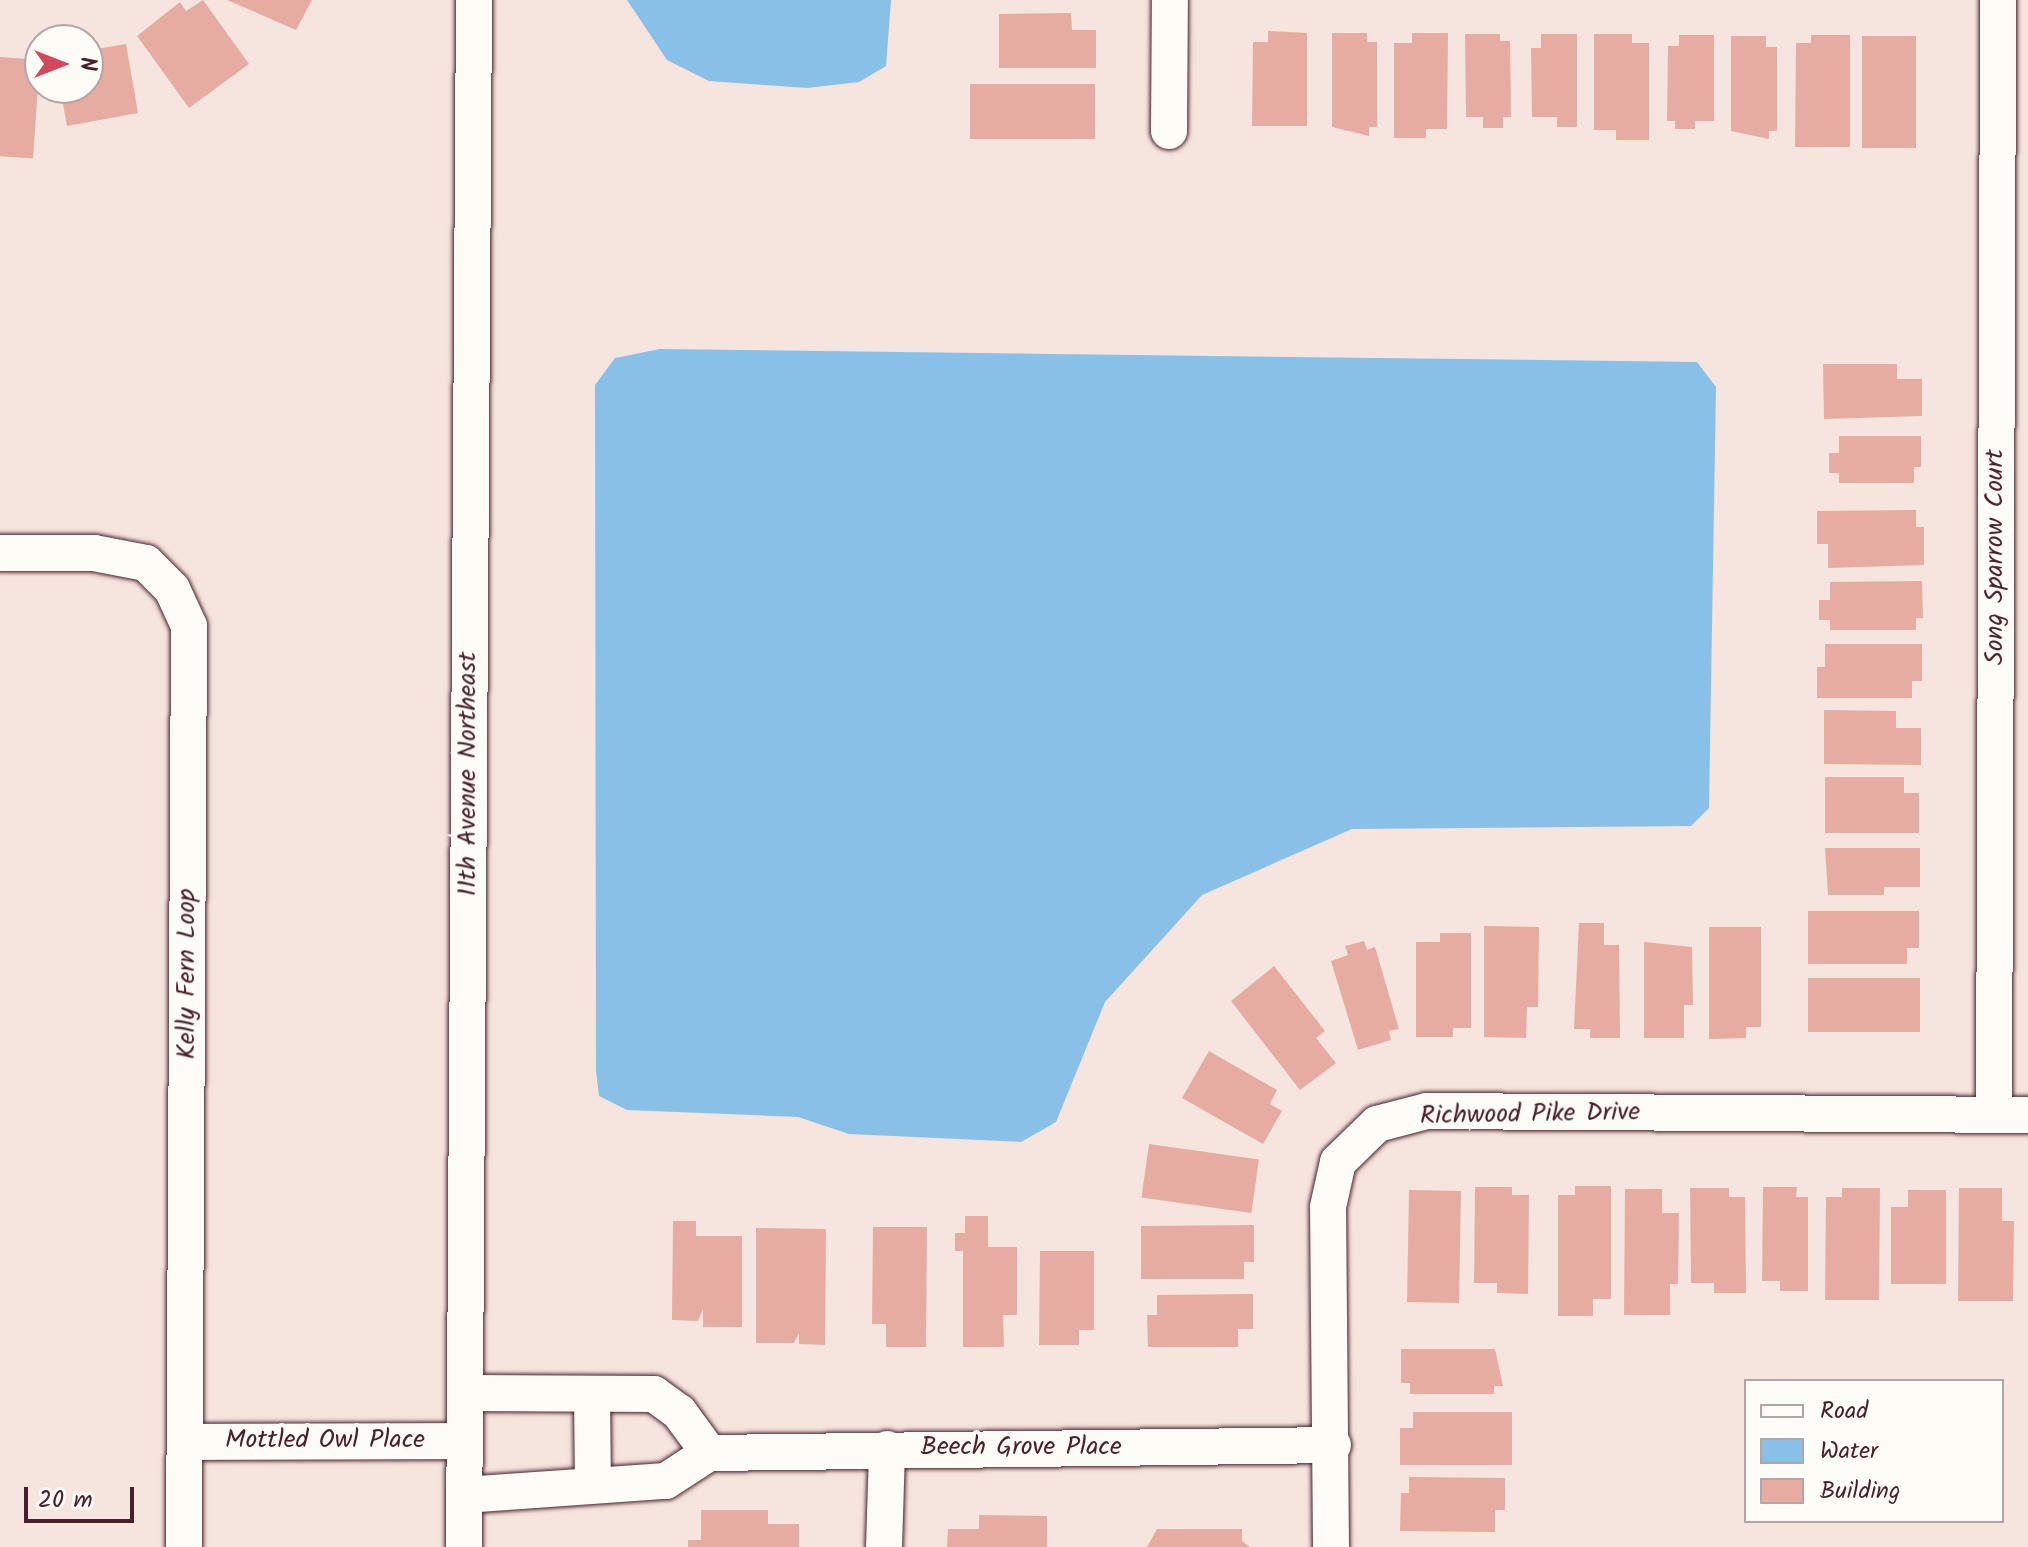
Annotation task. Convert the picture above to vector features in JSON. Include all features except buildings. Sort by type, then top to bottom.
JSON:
[{"type":"street","name":"11th Avenue Northeast","points":[[464,1547],[474,0]]},
{"type":"street","points":[[1169,131],[1170,0]]},
{"type":"street","name":"Song Sparrow Court","points":[[1998,0],[2012,516],[2011,1115]]},
{"type":"street","name":"Kelly Fern Loop","points":[[0,553],[94,553],[146,563],[172,589],[189,626],[184,1547]]},
{"type":"street","name":"Richwood Pike Drive","points":[[1331,1547],[1333,1445],[1328,1207],[1338,1162],[1377,1124],[1427,1111],[2011,1115]]},
{"type":"street","points":[[464,1495],[666,1481],[709,1453],[679,1412],[654,1394],[465,1393]]},
{"type":"street","points":[[592,1394],[593,1485]]},
{"type":"street","name":"Mottled Owl Place","points":[[185,1442],[465,1441]]},
{"type":"street","name":"Beech Grove Place","points":[[709,1453],[1333,1445]]},
{"type":"street","points":[[884,1547],[887,1449]]},
{"type":"water","points":[[627,0],[891,0],[886,66],[859,82],[807,88],[709,81],[667,60]]},
{"type":"water","points":[[660,349],[1697,362],[1716,387],[1709,808],[1691,826],[1352,829],[1202,895],[1105,1002],[1056,1122],[1021,1142],[849,1134],[798,1117],[627,1110],[599,1096],[596,1070],[595,385],[615,358]]}]
